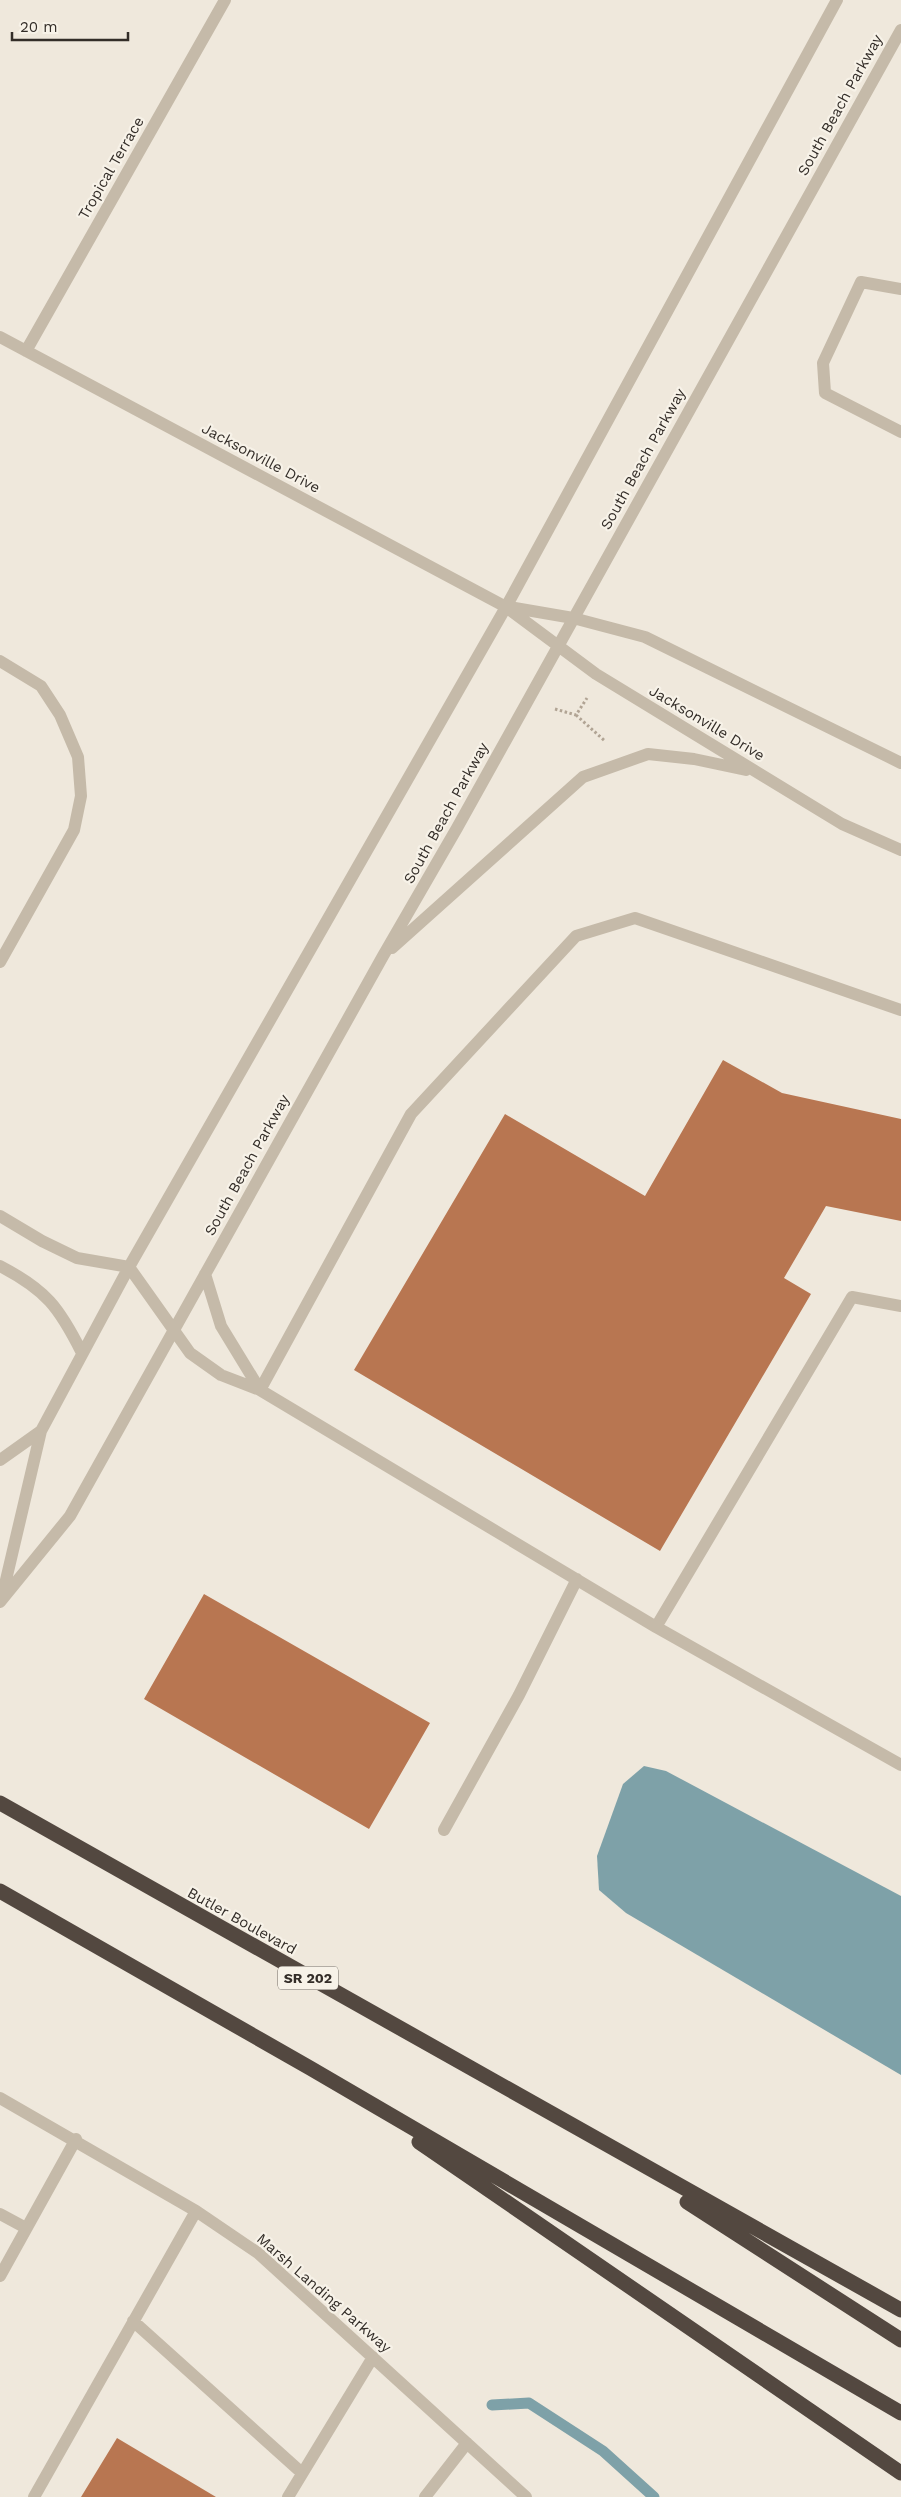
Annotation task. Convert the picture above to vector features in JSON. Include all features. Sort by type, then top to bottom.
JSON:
[{"type":"highway","name":"Butler Boulevard","points":[[0,1803],[573,2128]]},
{"type":"highway","points":[[5,1894],[310,2068],[901,2413]]},
{"type":"highway","points":[[310,2068],[901,2473]]},
{"type":"highway","points":[[573,2128],[901,2310]]},
{"type":"highway","points":[[573,2128],[901,2340]]},
{"type":"street","name":"Tropical Terrace","points":[[26,351],[225,0]]},
{"type":"street","name":"South Beach Parkway","points":[[0,1600],[41,1431],[129,1268],[506,607],[837,0]]},
{"type":"street","name":"South Beach Parkway","points":[[0,1600],[70,1516],[383,956],[457,828],[901,30]]},
{"type":"street","points":[[901,289],[861,282],[823,363],[825,393],[901,432]]},
{"type":"street","name":"Jacksonville Drive","points":[[0,337],[506,607],[596,674],[842,824],[901,850]]},
{"type":"street","name":"Jacksonville Drive","points":[[506,607],[573,618],[645,637],[901,763]]},
{"type":"street","points":[[0,661],[41,686],[60,715],[78,757],[82,796],[74,830],[0,962]]},
{"type":"street","points":[[383,956],[583,777],[648,754],[694,759],[756,772]]},
{"type":"street","points":[[260,1390],[411,1114],[576,936],[635,918],[901,1010]]},
{"type":"street","points":[[0,1216],[42,1241],[77,1258],[129,1268],[190,1353],[221,1375],[260,1390],[656,1627],[901,1765]]},
{"type":"street","points":[[0,1266],[45,1294],[65,1319],[82,1353]]},
{"type":"street","points":[[205,1274],[221,1326],[260,1390]]},
{"type":"street","points":[[656,1627],[852,1297],[901,1306]]},
{"type":"street","points":[[0,1460],[41,1431]]},
{"type":"street","points":[[444,1830],[519,1695],[577,1579]]},
{"type":"street","name":"Marsh Landing Parkway","points":[[0,2098],[76,2139],[196,2211],[258,2253],[526,2497]]},
{"type":"street","points":[[0,2276],[76,2139]]},
{"type":"street","points":[[34,2497],[196,2211]]},
{"type":"street","points":[[0,2214],[26,2228]]},
{"type":"street","points":[[133,2321],[302,2473]]},
{"type":"street","points":[[288,2497],[373,2357]]},
{"type":"street","points":[[425,2497],[467,2443]]},
{"type":"path","points":[[576,715],[589,696]]},
{"type":"path","points":[[555,709],[576,715],[612,746]]},
{"type":"water","points":[[644,1766],[666,1771],[901,1896],[901,2075],[626,1913],[599,1890],[597,1856],[623,1784]]},
{"type":"building","points":[[723,1060],[782,1093],[901,1119],[901,1221],[826,1206],[784,1278],[811,1294],[660,1551],[354,1370],[505,1114],[645,1196]]},
{"type":"building","points":[[204,1594],[430,1723],[369,1829],[144,1699]]},
{"type":"building","points":[[117,2438],[216,2497],[81,2497]]},
{"type":"waterway","points":[[492,2405],[529,2403],[603,2451],[654,2497]]}]
